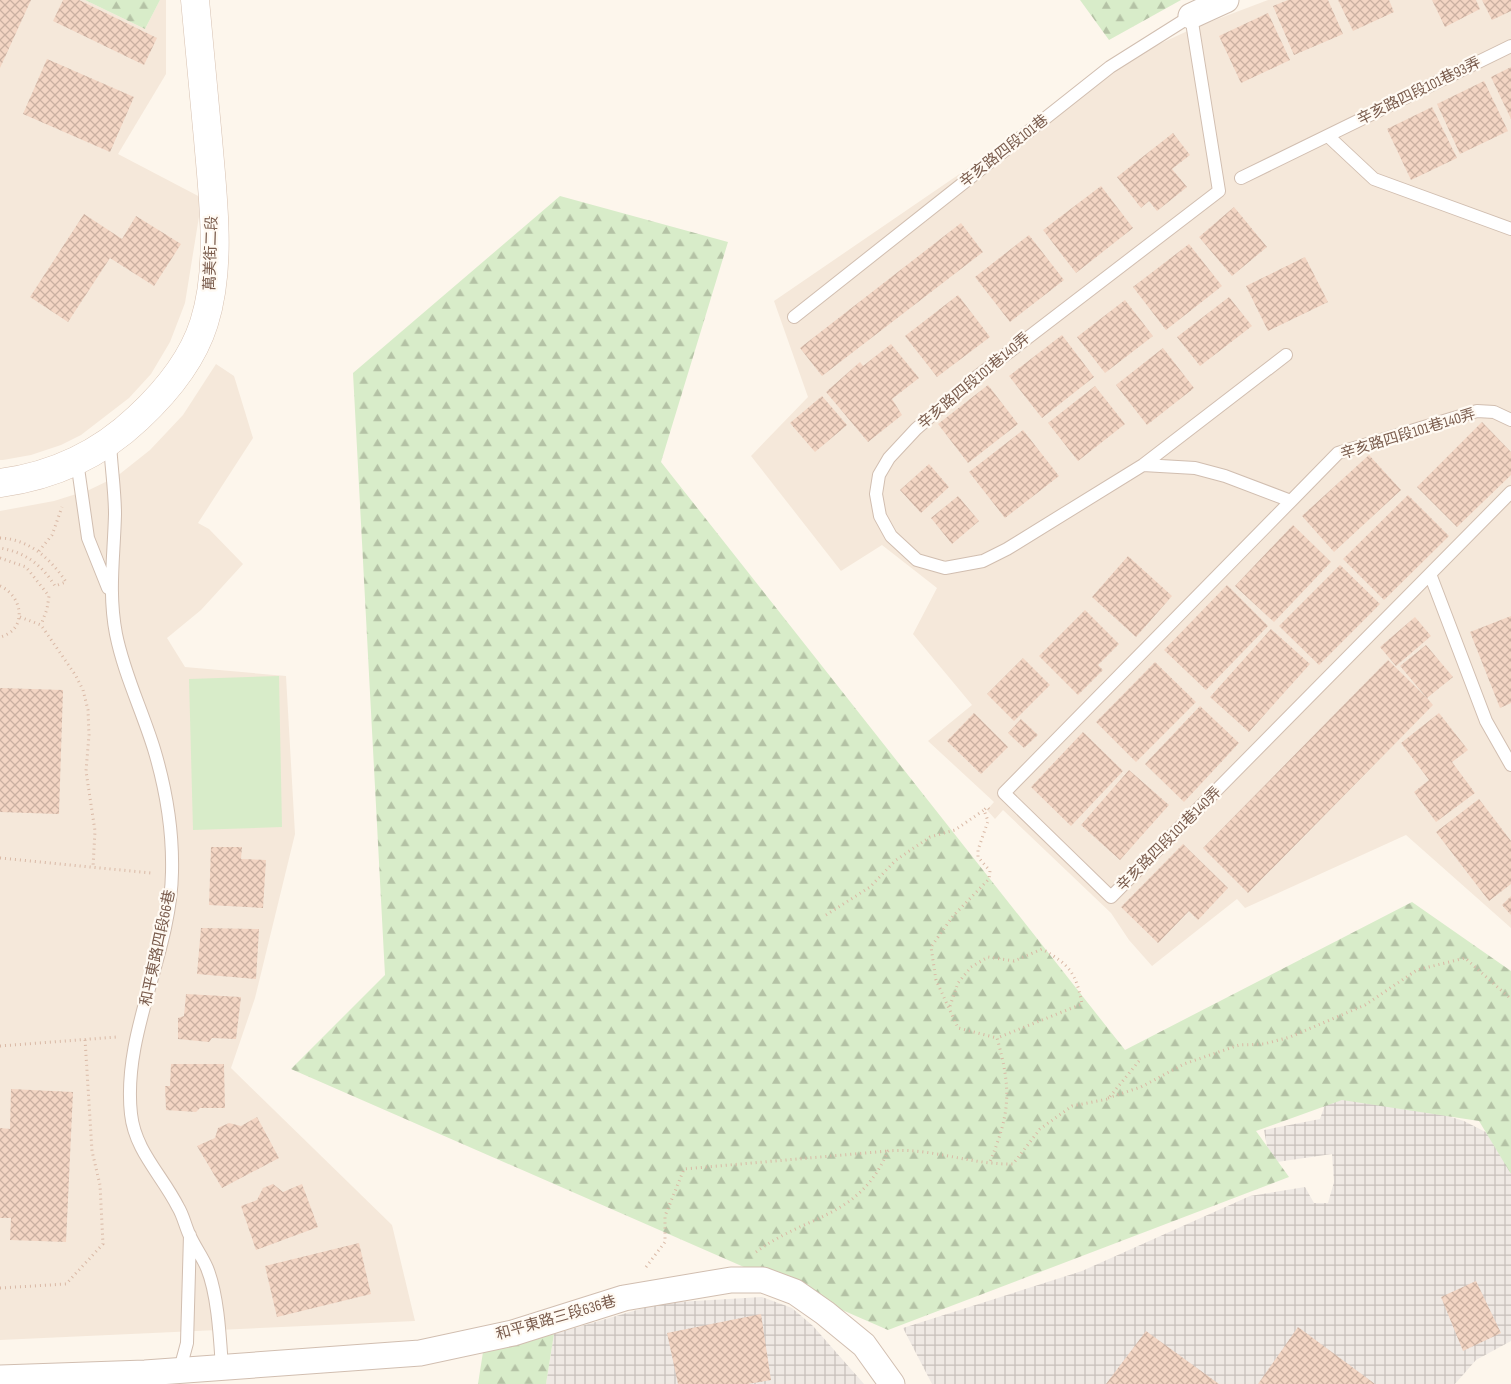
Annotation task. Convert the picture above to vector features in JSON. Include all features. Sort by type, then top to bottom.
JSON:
[{"type":"street","name":"萬美街二段","points":[[0,482],[29,479],[78,462],[110,442],[151,405],[170,384],[191,355],[204,324],[212,288],[214,256],[211,172],[195,0]]},
{"type":"street","name":"辛亥路四段101巷","points":[[1192,16],[1226,0]]},
{"type":"street","name":"和平東路三段636巷","points":[[182,1377],[222,1368],[420,1353],[513,1332],[624,1298],[731,1280],[763,1280],[795,1292],[825,1313],[864,1345],[892,1384]]},
{"type":"street","points":[[0,1378],[145,1373],[182,1377]]},
{"type":"lane","name":"辛亥路四段101巷","points":[[794,318],[1110,67],[1192,16]]},
{"type":"lane","name":"辛亥路四段101巷140弄","points":[[1192,16],[1220,191],[1072,302],[970,382],[923,423],[889,458],[879,475],[876,494],[880,516],[891,536],[917,560],[945,568],[960,567],[983,561],[1007,549],[1143,465],[1286,355]]},
{"type":"lane","name":"辛亥路四段101巷93弄","points":[[1241,178],[1511,46]]},
{"type":"lane","points":[[1328,136],[1374,179],[1511,229]]},
{"type":"lane","points":[[1498,223],[1511,216]]},
{"type":"lane","name":"辛亥路四段101巷140弄","points":[[1511,420],[1494,412],[1477,411],[1338,452],[1004,792],[1111,898],[1511,492]]},
{"type":"lane","name":"和平東路四段66巷","points":[[110,442],[115,513],[110,592],[116,635],[129,680],[154,748],[172,830],[172,875],[164,936],[138,1036],[128,1084],[131,1116],[135,1137],[149,1164],[170,1190],[208,1270],[219,1324],[222,1368]]},
{"type":"lane","name":"和平東路四段66巷","points":[[78,462],[88,538],[110,592]]},
{"type":"lane","points":[[1143,465],[1195,468],[1225,476],[1291,500]]},
{"type":"lane","points":[[1430,574],[1486,721],[1511,765]]},
{"type":"lane","name":"和平東路四段66巷","points":[[182,1377],[187,1343],[190,1235]]},
{"type":"path","points":[[39,551],[52,535]]},
{"type":"path","points":[[0,538],[25,544],[39,551],[66,582],[55,586],[32,559],[0,548]]},
{"type":"path","points":[[0,558],[26,567],[49,596],[48,609],[41,625]]},
{"type":"path","points":[[26,567],[32,559]]},
{"type":"path","points":[[0,586],[15,596],[19,605],[20,617],[15,628],[0,637]]},
{"type":"path","points":[[20,617],[41,625],[76,676],[88,710],[89,735],[86,770],[95,831],[93,867]]},
{"type":"path","points":[[826,915],[870,888],[896,860],[930,837],[955,830],[986,810],[988,821],[978,850],[978,856],[990,871],[989,879],[953,916],[931,947],[936,980],[950,1006],[958,1028],[996,1038],[1082,1004],[1077,978],[1062,960],[1042,949],[1014,961],[988,957],[971,967],[958,983],[950,1006]]},
{"type":"path","points":[[0,858],[172,875]]},
{"type":"path","points":[[624,1298],[665,1242],[665,1216],[684,1169],[909,1149],[989,1164],[1013,1164],[1040,1129],[1072,1106],[1108,1098],[1141,1087],[1184,1064],[1239,1045],[1264,1044],[1290,1037],[1365,1005],[1417,970],[1465,958],[1511,998]]},
{"type":"path","points":[[0,1046],[138,1036]]},
{"type":"path","points":[[989,1164],[1003,1131],[1008,1102],[1003,1060],[996,1038]]},
{"type":"path","points":[[0,1288],[66,1284],[104,1244],[100,1185],[92,1151],[85,1039]]},
{"type":"path","points":[[1108,1098],[1139,1061]]},
{"type":"path","points":[[731,1280],[756,1251],[779,1236],[834,1212],[864,1190],[882,1164],[888,1151]]},
{"type":"shaded area","points":[[0,0],[85,0],[145,29],[160,0],[166,0],[166,74],[118,154],[202,198],[185,303],[170,342],[151,374],[129,398],[81,435],[61,445],[31,455],[3,460],[0,460]]},
{"type":"shaded area","points":[[1268,0],[1511,0],[1511,928],[1406,835],[1245,908],[1237,899],[1152,966],[1129,940],[1111,913],[1003,810],[995,819],[987,810],[994,802],[928,741],[972,705],[913,634],[937,588],[882,545],[841,571],[751,456],[808,397],[774,301],[1129,58],[1194,28]]},
{"type":"shaded area","points":[[216,364],[234,376],[253,438],[198,523],[209,529],[243,564],[201,610],[167,638],[185,667],[286,676],[295,834],[255,998],[231,1068],[392,1225],[415,1321],[0,1340],[0,511],[54,501],[89,490],[116,477],[150,450],[183,415]]},
{"type":"shaded area","points":[[1359,1098],[1431,1111],[1464,1121],[1511,1145],[1511,1341],[1476,1360],[1455,1384],[932,1384],[903,1328],[1082,1271],[1250,1196],[1305,1187],[1314,1203],[1328,1203],[1334,1182],[1332,1154],[1270,1163],[1264,1130],[1320,1119],[1326,1102]]},
{"type":"shaded area","points":[[762,1297],[792,1308],[813,1326],[864,1384],[546,1384],[554,1334],[661,1303]]},
{"type":"green space","points":[[85,0],[160,0],[145,29]]},
{"type":"green space","points":[[1080,0],[1181,0],[1109,40]]},
{"type":"green space","points":[[560,196],[728,242],[661,462],[1125,1050],[1412,902],[1511,971],[1511,1174],[1479,1121],[1342,1100],[1256,1131],[1289,1177],[888,1330],[291,1069],[385,975],[353,373]]},
{"type":"green space","points":[[279,676],[282,827],[193,830],[189,679]]},
{"type":"green space","points":[[554,1334],[546,1384],[478,1384],[483,1352]]},
{"type":"building","points":[[0,0],[31,0],[0,68]]},
{"type":"building","points":[[63,0],[79,0],[157,38],[144,65],[53,21]]},
{"type":"building","points":[[1288,0],[1328,0],[1343,34],[1294,55],[1273,6]]},
{"type":"building","points":[[1338,0],[1389,0],[1394,12],[1353,31]]},
{"type":"building","points":[[1432,0],[1476,0],[1480,9],[1445,27]]},
{"type":"building","points":[[1482,0],[1511,0],[1511,11],[1492,20]]},
{"type":"building","points":[[1268,13],[1290,60],[1241,83],[1219,36]]},
{"type":"building","points":[[47,59],[134,97],[110,152],[23,114]]},
{"type":"building","points":[[1511,67],[1511,119],[1491,77]]},
{"type":"building","points":[[1484,81],[1508,131],[1460,154],[1437,104]]},
{"type":"building","points":[[1432,107],[1457,158],[1411,180],[1387,129]]},
{"type":"building","points":[[1173,133],[1190,155],[1172,169],[1187,187],[1157,211],[1149,201],[1141,208],[1117,177]]},
{"type":"building","points":[[1101,186],[1133,228],[1076,273],[1043,230]]},
{"type":"building","points":[[1234,207],[1267,247],[1232,276],[1199,237]]},
{"type":"building","points":[[84,214],[122,239],[136,216],[181,244],[154,286],[110,258],[68,322],[30,297]]},
{"type":"building","points":[[961,223],[983,252],[822,376],[800,348]]},
{"type":"building","points":[[1029,235],[1064,280],[1010,322],[975,277]]},
{"type":"building","points":[[1189,244],[1222,286],[1166,330],[1133,287]]},
{"type":"building","points":[[1305,257],[1328,302],[1268,331],[1246,286]]},
{"type":"building","points":[[958,295],[990,337],[937,377],[905,336]]},
{"type":"building","points":[[1229,297],[1252,326],[1200,366],[1177,337]]},
{"type":"building","points":[[1125,300],[1153,336],[1105,373],[1077,337]]},
{"type":"building","points":[[1062,335],[1094,377],[1042,418],[1009,376]]},
{"type":"building","points":[[891,344],[919,378],[892,399],[902,415],[868,442],[826,392],[860,362],[863,366]]},
{"type":"building","points":[[1163,348],[1194,388],[1147,425],[1116,385]]},
{"type":"building","points":[[988,385],[1018,424],[968,463],[938,424]]},
{"type":"building","points":[[1095,386],[1125,424],[1078,461],[1048,423]]},
{"type":"building","points":[[822,396],[847,425],[815,452],[790,423]]},
{"type":"building","points":[[1482,422],[1511,452],[1511,475],[1457,527],[1417,487]]},
{"type":"building","points":[[1023,430],[1059,476],[1005,518],[969,472]]},
{"type":"building","points":[[1369,455],[1401,490],[1334,552],[1302,516]]},
{"type":"building","points":[[929,464],[949,487],[921,513],[900,490]]},
{"type":"building","points":[[1408,495],[1449,536],[1384,600],[1343,559]]},
{"type":"building","points":[[958,496],[979,521],[952,544],[931,518]]},
{"type":"building","points":[[1293,525],[1331,562],[1274,622],[1235,586]]},
{"type":"building","points":[[1128,556],[1172,596],[1136,637],[1092,597]]},
{"type":"building","points":[[1340,565],[1380,604],[1319,665],[1279,626]]},
{"type":"building","points":[[1227,585],[1268,626],[1206,690],[1164,650]]},
{"type":"building","points":[[1085,610],[1119,644],[1098,665],[1103,670],[1078,695],[1039,656]]},
{"type":"building","points":[[1511,616],[1511,703],[1500,708],[1470,632]]},
{"type":"building","points":[[1415,617],[1431,636],[1396,666],[1380,647]]},
{"type":"building","points":[[1271,629],[1310,664],[1249,732],[1210,697]]},
{"type":"building","points":[[1426,645],[1453,677],[1427,698],[1400,666]]},
{"type":"building","points":[[1023,658],[1050,685],[1014,721],[987,694]]},
{"type":"building","points":[[1388,660],[1433,705],[1248,893],[1203,848]]},
{"type":"building","points":[[1155,662],[1196,702],[1136,762],[1096,722]]},
{"type":"building","points":[[0,688],[63,690],[59,814],[0,812]]},
{"type":"building","points":[[1200,706],[1239,743],[1184,802],[1145,764]]},
{"type":"building","points":[[974,713],[1008,747],[981,774],[947,741]]},
{"type":"building","points":[[1439,713],[1468,750],[1452,762],[1475,793],[1436,822],[1414,792],[1429,780],[1401,743]]},
{"type":"building","points":[[1021,719],[1038,735],[1024,748],[1008,733]]},
{"type":"building","points":[[1083,732],[1123,771],[1071,826],[1031,787]]},
{"type":"building","points":[[1129,770],[1169,805],[1120,860],[1081,825]]},
{"type":"building","points":[[1479,799],[1511,841],[1511,884],[1489,901],[1436,832]]},
{"type":"building","points":[[1183,844],[1228,888],[1198,920],[1189,911],[1158,943],[1121,907]]},
{"type":"building","points":[[211,847],[242,847],[241,859],[266,860],[263,908],[209,905]]},
{"type":"building","points":[[1511,896],[1511,915],[1502,905]]},
{"type":"building","points":[[201,928],[259,929],[256,979],[197,974]]},
{"type":"building","points":[[186,994],[241,997],[236,1039],[212,1038],[209,1042],[178,1039],[178,1018],[184,1016]]},
{"type":"building","points":[[171,1064],[224,1064],[225,1108],[200,1108],[196,1112],[166,1110],[165,1086],[170,1086]]},
{"type":"building","points":[[11,1089],[73,1092],[66,1242],[10,1240],[11,1218],[0,1218],[0,1128],[10,1129]]},
{"type":"building","points":[[257,1117],[279,1158],[222,1188],[197,1146],[215,1138],[218,1128],[229,1123],[241,1126]]},
{"type":"building","points":[[273,1184],[283,1192],[302,1184],[318,1227],[256,1250],[241,1206],[257,1200],[263,1188]]},
{"type":"building","points":[[359,1243],[371,1294],[277,1317],[265,1266]]},
{"type":"building","points":[[1476,1281],[1501,1333],[1463,1351],[1441,1297]]},
{"type":"building","points":[[761,1314],[771,1380],[748,1384],[678,1384],[667,1333]]},
{"type":"building","points":[[1298,1327],[1375,1384],[1258,1384]]},
{"type":"building","points":[[1146,1331],[1219,1384],[1106,1384]]}]
